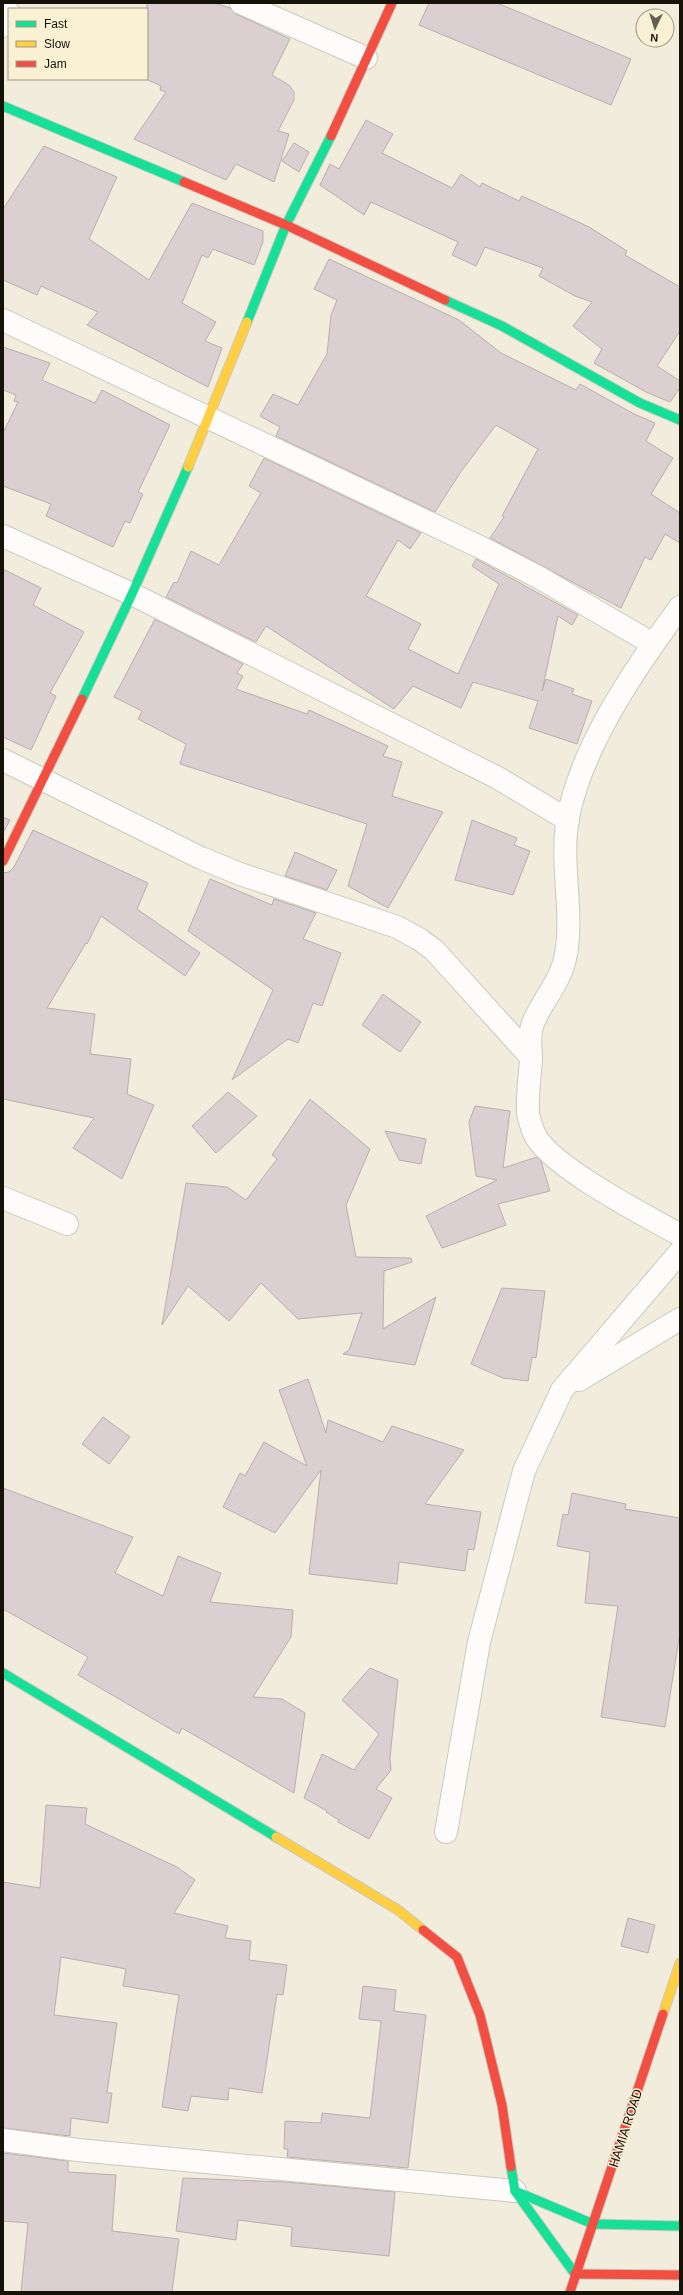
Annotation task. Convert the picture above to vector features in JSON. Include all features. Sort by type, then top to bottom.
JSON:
[{"type":"street","points":[[241,3],[366,58]]},
{"type":"street","points":[[3,861],[44,780],[132,594],[209,418],[286,225],[346,104],[392,3]]},
{"type":"street","points":[[3,26],[8,15]]},
{"type":"street","points":[[3,106],[286,225],[502,326],[640,403],[680,420]]},
{"type":"street","points":[[3,320],[513,563],[653,644]]},
{"type":"street","points":[[3,536],[132,594],[330,695],[498,778],[568,820]]},
{"type":"street","points":[[680,607],[653,644],[619,697],[594,745],[576,787],[566,832],[568,941],[565,961],[558,978],[545,998],[532,1024],[529,1037],[531,1057],[528,1113],[535,1135],[558,1160],[585,1180],[680,1235]]},
{"type":"street","points":[[3,760],[201,858],[240,874],[397,927],[419,939],[434,950],[456,972],[531,1057]]},
{"type":"street","points":[[3,1198],[67,1224]]},
{"type":"street","points":[[446,1832],[483,1627],[524,1471],[562,1390],[680,1252]]},
{"type":"street","points":[[562,1390],[680,1319]]},
{"type":"street","points":[[3,1673],[398,1910],[457,1957],[480,2015],[502,2105],[515,2191],[575,2274],[680,2275]]},
{"type":"street","name":"HAMIA ROAD","points":[[570,2292],[680,1963]]},
{"type":"street","points":[[3,2140],[78,2150],[515,2191],[593,2224],[680,2226]]},
{"type":"building","points":[[147,3],[215,3],[230,8],[236,14],[290,39],[272,75],[289,85],[294,92],[294,100],[278,131],[289,134],[274,182],[236,164],[226,180],[134,139],[166,92],[160,90],[161,86],[148,80]]},
{"type":"building","points":[[429,3],[497,3],[631,59],[611,105],[419,25]]},
{"type":"building","points":[[366,120],[393,134],[382,153],[452,188],[461,174],[480,187],[482,183],[519,201],[522,196],[589,227],[627,251],[625,255],[680,287],[680,331],[657,366],[680,381],[680,388],[670,402],[646,392],[594,363],[602,349],[573,326],[592,302],[575,296],[539,276],[543,268],[485,247],[476,266],[452,255],[458,242],[371,202],[364,215],[320,185],[330,164],[339,169]]},
{"type":"building","points":[[294,143],[309,152],[299,172],[282,161]]},
{"type":"building","points":[[44,146],[117,177],[89,239],[149,280],[192,203],[263,231],[263,242],[254,265],[213,249],[208,258],[202,255],[182,303],[216,322],[205,341],[222,348],[208,387],[87,325],[98,312],[41,286],[37,295],[3,280],[3,209]]},
{"type":"building","points":[[329,259],[459,320],[501,353],[576,390],[580,384],[634,414],[655,423],[646,441],[673,458],[651,494],[680,513],[680,543],[665,534],[651,560],[645,557],[621,608],[490,538],[504,517],[502,516],[538,449],[496,425],[460,473],[435,512],[276,436],[280,427],[260,416],[273,394],[298,405],[327,354],[331,315],[337,300],[314,289]]},
{"type":"building","points":[[3,347],[50,363],[42,380],[95,403],[102,390],[170,425],[138,492],[143,494],[130,523],[125,521],[113,547],[46,516],[51,504],[3,486],[3,433],[18,402],[14,401],[16,395],[3,390]]},
{"type":"building","points":[[264,458],[421,533],[410,549],[398,540],[366,596],[421,624],[408,649],[458,674],[499,584],[472,566],[476,559],[578,615],[572,625],[558,616],[542,691],[546,679],[574,689],[572,694],[592,701],[577,744],[529,728],[538,701],[473,682],[461,708],[413,686],[394,709],[266,626],[256,642],[166,597],[174,582],[177,583],[191,551],[219,565],[261,493],[249,486]]},
{"type":"building","points":[[3,569],[41,588],[33,605],[84,632],[50,693],[56,696],[31,750],[3,737]]},
{"type":"building","points":[[155,619],[243,664],[237,673],[243,676],[236,689],[307,714],[309,710],[388,746],[383,756],[402,762],[392,796],[443,812],[388,908],[348,886],[367,824],[180,764],[186,744],[138,719],[142,711],[114,697]]},
{"type":"building","points":[[3,817],[10,820],[3,833]]},
{"type":"building","points":[[472,820],[517,838],[514,845],[530,851],[513,895],[455,880]]},
{"type":"building","points":[[33,830],[148,883],[137,909],[200,953],[185,976],[101,916],[87,944],[86,943],[47,1008],[95,1014],[90,1054],[131,1059],[127,1094],[154,1105],[122,1179],[73,1148],[94,1118],[3,1099],[3,873],[9,872],[14,867]]},
{"type":"building","points":[[295,852],[337,870],[327,890],[285,876]]},
{"type":"building","points":[[210,879],[272,905],[274,899],[316,913],[303,939],[341,953],[322,1006],[313,1003],[298,1043],[288,1039],[232,1080],[273,990],[188,931]]},
{"type":"building","points":[[383,994],[421,1022],[400,1052],[362,1025]]},
{"type":"building","points":[[228,1092],[257,1116],[216,1153],[192,1126]]},
{"type":"building","points":[[310,1099],[370,1149],[346,1205],[356,1257],[411,1258],[412,1262],[384,1271],[383,1329],[436,1297],[415,1365],[343,1354],[349,1350],[362,1313],[298,1319],[261,1283],[229,1321],[188,1286],[162,1325],[186,1183],[227,1187],[246,1200],[277,1159],[272,1155]]},
{"type":"building","points":[[475,1106],[510,1111],[503,1168],[537,1157],[541,1161],[550,1191],[498,1204],[506,1225],[442,1248],[426,1216],[497,1180],[476,1176],[469,1122]]},
{"type":"building","points":[[385,1131],[426,1139],[421,1164],[399,1160]]},
{"type":"building","points":[[502,1288],[545,1291],[536,1358],[532,1357],[528,1381],[503,1378],[471,1364]]},
{"type":"building","points":[[308,1379],[326,1433],[328,1420],[383,1442],[392,1426],[464,1450],[425,1504],[481,1512],[474,1550],[468,1549],[465,1571],[399,1562],[397,1584],[309,1574],[321,1470],[275,1533],[223,1507],[240,1473],[245,1476],[264,1442],[307,1466],[279,1390]]},
{"type":"building","points":[[103,1417],[130,1437],[109,1464],[82,1444]]},
{"type":"building","points":[[3,1488],[133,1537],[115,1573],[163,1596],[178,1556],[221,1573],[210,1602],[293,1610],[291,1637],[253,1697],[282,1699],[305,1713],[294,1793],[182,1728],[179,1734],[78,1675],[88,1657],[3,1609]]},
{"type":"building","points":[[572,1493],[626,1504],[625,1509],[680,1518],[680,1632],[665,1727],[601,1717],[618,1606],[585,1603],[590,1552],[557,1546],[563,1514],[568,1515]]},
{"type":"building","points":[[370,1668],[398,1680],[390,1758],[391,1770],[376,1789],[392,1798],[369,1839],[338,1822],[339,1820],[326,1812],[327,1811],[304,1798],[322,1754],[354,1770],[379,1734],[342,1700]]},
{"type":"building","points":[[46,1805],[87,1808],[85,1824],[177,1867],[195,1880],[174,1913],[228,1926],[225,1938],[251,1941],[249,1960],[287,1965],[283,1995],[277,1994],[262,2093],[229,2088],[228,2100],[191,2096],[188,2111],[162,2107],[179,1995],[123,1986],[126,1969],[61,1957],[54,2015],[117,2023],[107,2093],[112,2093],[108,2123],[71,2118],[70,2136],[3,2128],[3,1882],[40,1888]]},
{"type":"building","points":[[628,1918],[655,1925],[648,1953],[621,1946]]},
{"type":"building","points":[[363,1986],[396,1990],[394,2011],[426,2015],[408,2168],[287,2157],[288,2149],[284,2149],[285,2121],[321,2123],[322,2113],[370,2118],[381,2021],[359,2019]]},
{"type":"building","points":[[3,2153],[68,2161],[68,2172],[116,2175],[112,2231],[179,2239],[172,2292],[21,2292],[28,2223],[3,2221]]},
{"type":"building","points":[[183,2178],[285,2182],[395,2192],[389,2256],[291,2246],[292,2227],[238,2220],[236,2240],[176,2231]]},
{"type":"traffic: fast","points":[[3,106],[184,182]]},
{"type":"traffic: fast","points":[[247,322],[286,225],[331,136]]},
{"type":"traffic: fast","points":[[445,300],[502,326],[640,403],[680,420]]},
{"type":"traffic: fast","points":[[82,699],[132,594],[188,467]]},
{"type":"traffic: fast","points":[[3,1673],[276,1837]]},
{"type":"traffic: fast","points":[[511,2167],[515,2191],[575,2274]]},
{"type":"traffic: fast","points":[[515,2191],[593,2224],[680,2226]]},
{"type":"traffic: slow","points":[[188,467],[247,322]]},
{"type":"traffic: slow","points":[[276,1837],[398,1910],[423,1930]]},
{"type":"traffic: slow","points":[[663,2014],[680,1963]]},
{"type":"traffic: jam","points":[[331,136],[392,3]]},
{"type":"traffic: jam","points":[[184,182],[286,225],[445,300]]},
{"type":"traffic: jam","points":[[3,861],[82,699]]},
{"type":"traffic: jam","points":[[423,1930],[457,1957],[480,2015],[502,2105],[511,2167]]},
{"type":"traffic: jam","points":[[570,2292],[663,2014]]},
{"type":"traffic: jam","points":[[575,2274],[680,2275]]}]
